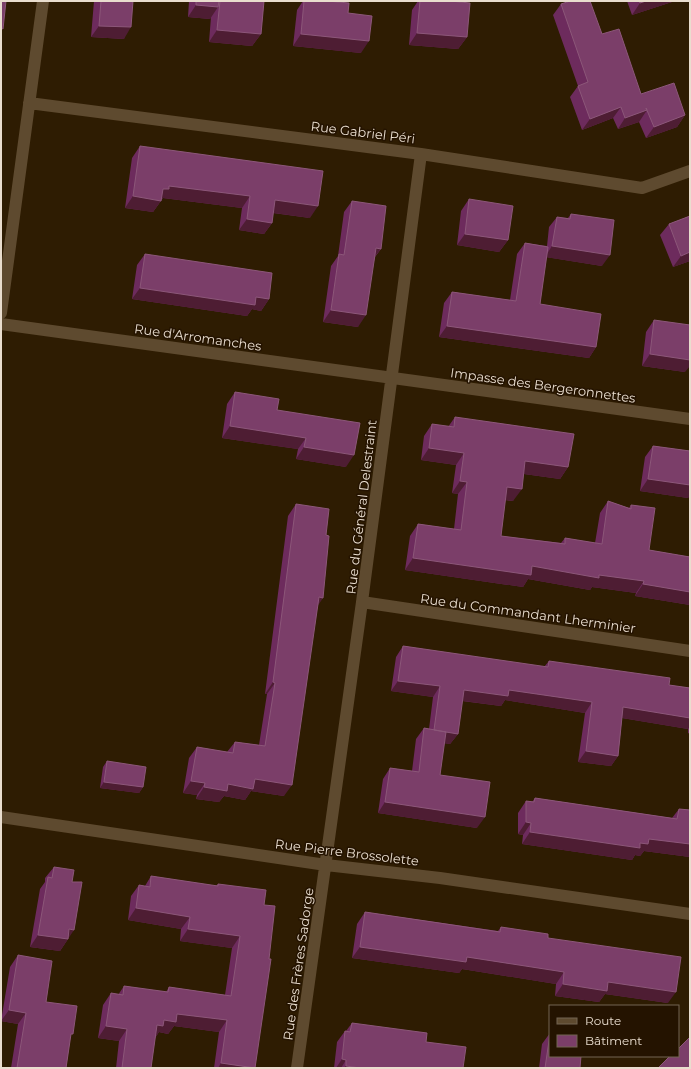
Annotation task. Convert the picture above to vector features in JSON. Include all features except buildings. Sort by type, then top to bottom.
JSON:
[{"type":"street","points":[[1,314],[43,1]]},
{"type":"street","name":"Rue Gabriel Péri","points":[[29,103],[421,154],[642,188],[690,171]]},
{"type":"street","name":"Rue du Général Delestraint","points":[[326,865],[421,154]]},
{"type":"street","name":"Rue d'Arromanches","points":[[1,324],[392,378]]},
{"type":"street","name":"Impasse des Bergeronnettes","points":[[392,378],[690,420]]},
{"type":"street","name":"Rue du Commandant Lherminier","points":[[362,602],[690,651]]},
{"type":"street","name":"Rue Pierre Brossolette","points":[[1,817],[326,865],[440,878],[690,914]]},
{"type":"street","name":"Rue des Frères Sadorge","points":[[297,1068],[326,865]]}]
